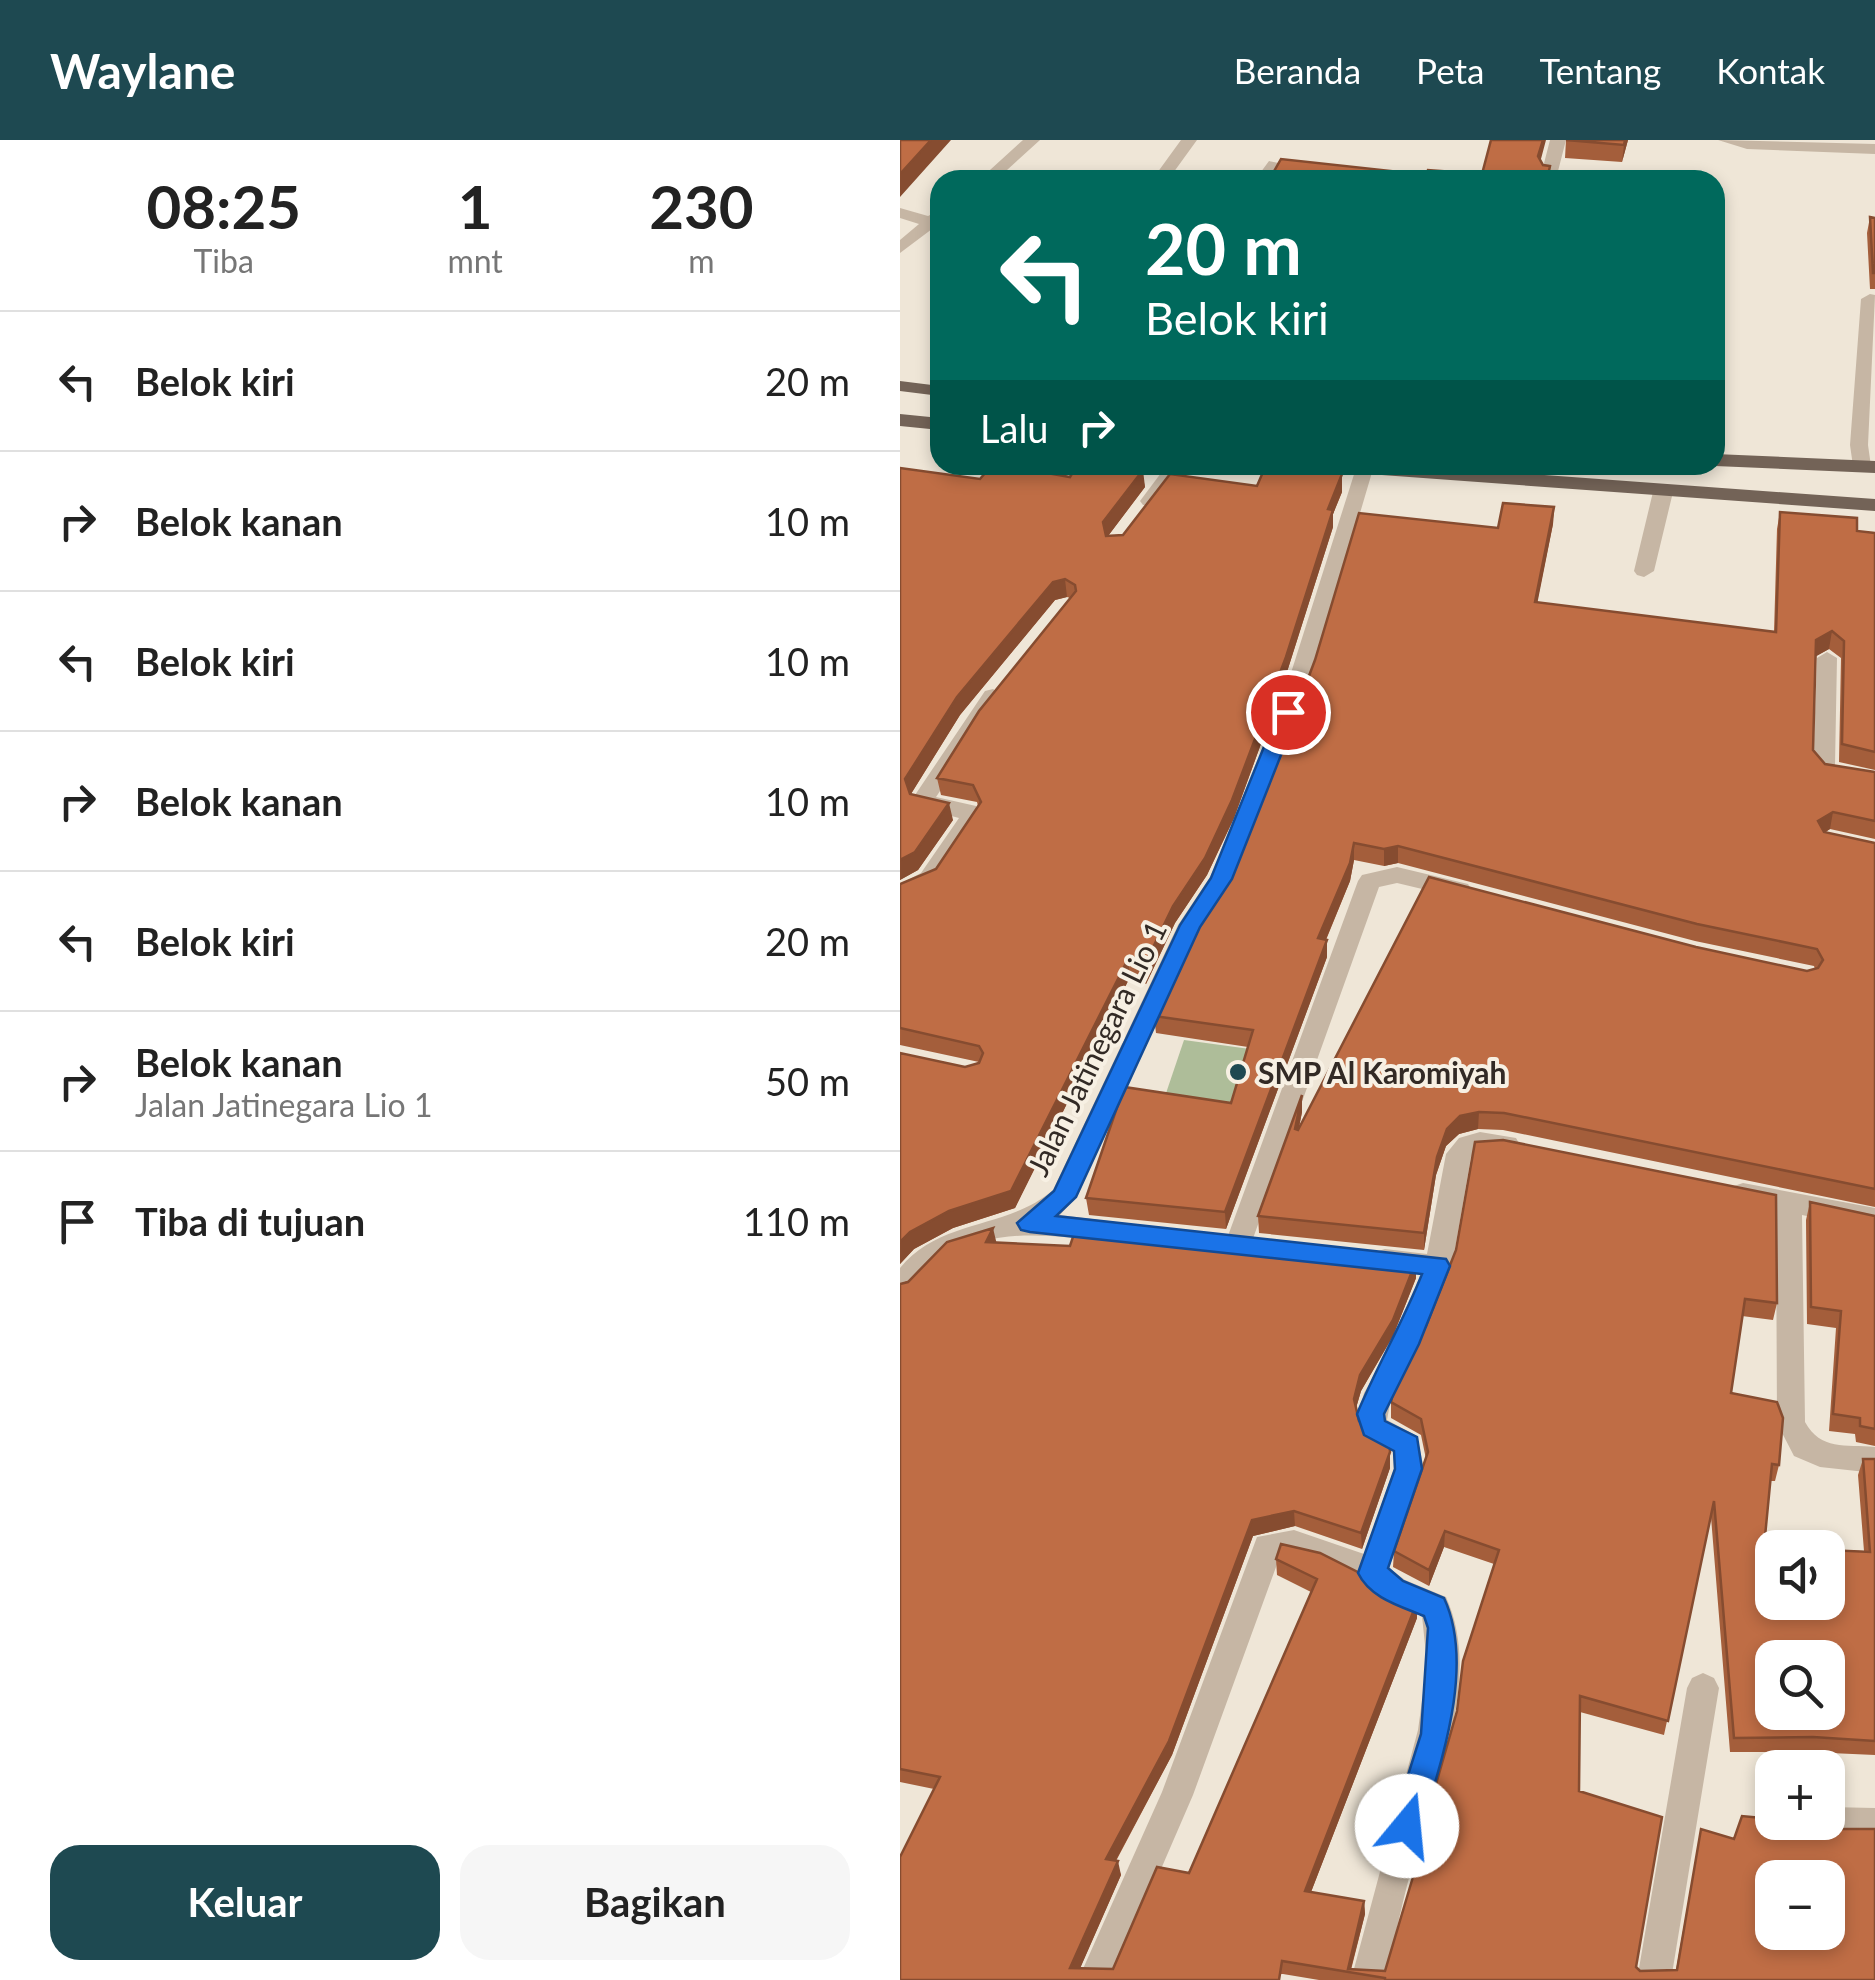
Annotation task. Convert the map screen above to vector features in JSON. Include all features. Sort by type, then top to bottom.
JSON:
[{"type":"main road","points":[[900,386],[930,390]]},
{"type":"main road","points":[[900,420],[930,423]]},
{"type":"main road","points":[[1725,460],[1868,466]]},
{"type":"main road","points":[[1442,475],[1875,505]]},
{"type":"street","points":[[1167,170],[1189,140]]},
{"type":"street","points":[[1550,170],[1558,140]]},
{"type":"street","points":[[1726,140],[1875,149]]},
{"type":"street","points":[[997,170],[1027,141]]},
{"type":"street","points":[[1271,170],[1275,164]]},
{"type":"street","points":[[900,214],[930,218]]},
{"type":"street","points":[[900,248],[930,223]]},
{"type":"street","points":[[1868,466],[1859,445],[1870,299]]},
{"type":"street","points":[[1135,520],[1169,475]]},
{"type":"street","name":"Jalan Jatinegara Lio 1","points":[[900,1288],[911,1261],[942,1246],[1030,1223],[1064,1197],[1190,925],[1228,864],[1302,676],[1362,475]]},
{"type":"street","points":[[1644,571],[1664,492]]},
{"type":"street","points":[[1828,658],[1824,768],[1832,774],[1875,780]]},
{"type":"street","points":[[900,894],[930,878],[970,818],[968,811],[923,803],[923,799],[972,722],[1006,679]]},
{"type":"street","points":[[1238,1244],[1370,881],[1397,875],[1492,898]]},
{"type":"street","points":[[1372,1573],[1409,1469],[1407,1445],[1373,1427],[1370,1414],[1406,1344],[1438,1266],[1459,1154],[1464,1146],[1502,1144],[1540,1152]]},
{"type":"street","points":[[1713,1186],[1875,1219]]},
{"type":"street","points":[[1789,1202],[1791,1423],[1804,1448],[1820,1454],[1875,1460]]},
{"type":"street","points":[[1030,1223],[1142,1234]]},
{"type":"street","points":[[1365,1258],[1438,1266]]},
{"type":"street","points":[[1095,1980],[1177,1794],[1268,1546],[1295,1542],[1372,1573],[1394,1590],[1434,1607],[1442,1628],[1436,1734],[1398,1857],[1368,1980]]},
{"type":"street","points":[[1654,1980],[1703,1688]]},
{"type":"street","points":[[1845,1824],[1875,1824]]},
{"type":"green space","points":[[1184,1040],[1250,1049],[1229,1118],[1161,1108]]},
{"type":"building","points":[[900,140],[931,140],[900,174]]},
{"type":"building","points":[[1491,140],[1543,140],[1538,156],[1543,165],[1550,166],[1549,170],[1483,170]]},
{"type":"building","points":[[1566,140],[1625,140],[1624,145]]},
{"type":"building","points":[[1281,159],[1381,170],[1275,170]]},
{"type":"building","points":[[1870,217],[1875,218],[1875,273],[1873,273]]},
{"type":"building","points":[[900,468],[980,479],[983,475],[1139,475],[1103,522],[1106,536],[1123,535],[1169,475],[1257,486],[1262,475],[1342,475],[1328,509],[1333,510],[1286,657],[1232,800],[1205,858],[1173,906],[1144,966],[1128,959],[1011,1191],[949,1211],[910,1232],[900,1242],[900,1053],[965,1067],[979,1063],[983,1053],[979,1046],[900,1028],[900,884],[936,869],[981,802],[973,785],[937,778],[979,711],[1076,591],[1075,585],[1065,579],[1053,582],[957,697],[905,779],[910,794],[949,803],[915,852],[900,860]]},
{"type":"building","points":[[1503,503],[1554,507],[1535,602],[1776,632],[1780,512],[1857,518],[1857,531],[1875,533],[1875,752],[1842,744],[1844,641],[1832,631],[1816,640],[1813,750],[1825,764],[1875,772],[1875,821],[1833,812],[1818,821],[1824,832],[1875,843],[1875,1189],[1504,1113],[1479,1112],[1460,1116],[1447,1129],[1437,1157],[1424,1233],[1258,1216],[1302,1095],[1295,1129],[1298,1130],[1429,877],[1696,947],[1807,971],[1818,968],[1823,960],[1817,949],[1697,924],[1398,846],[1384,849],[1354,843],[1350,863],[1318,938],[1327,940],[1225,1212],[1086,1198],[1124,1087],[1231,1103],[1253,1030],[1154,1016],[1203,911],[1235,863],[1261,803],[1315,660],[1359,513],[1498,528]]},
{"type":"building","points":[[1503,1140],[1776,1195],[1777,1303],[1745,1299],[1731,1393],[1777,1402],[1783,1418],[1779,1465],[1772,1464],[1766,1530],[1755,1530],[1755,1620],[1845,1620],[1845,1551],[1870,1552],[1863,1459],[1875,1459],[1875,1741],[1734,1738],[1714,1501],[1668,1721],[1580,1696],[1579,1791],[1662,1817],[1636,1967],[1640,1971],[1677,1970],[1701,1829],[1734,1839],[1742,1816],[1755,1817],[1755,1840],[1845,1840],[1845,1829],[1875,1829],[1875,1980],[1385,1980],[1282,1961],[1279,1980],[900,1980],[900,1857],[940,1777],[900,1769],[900,1284],[908,1282],[947,1242],[993,1228],[986,1242],[1070,1246],[1077,1225],[1416,1261],[1393,1320],[1360,1375],[1354,1399],[1359,1421],[1389,1438],[1390,1452],[1361,1533],[1294,1511],[1252,1520],[1169,1741],[1106,1859],[1118,1861],[1070,1968],[1113,1969],[1157,1867],[1189,1873],[1317,1579],[1276,1559],[1281,1544],[1320,1553],[1417,1602],[1305,1891],[1364,1901],[1348,1969],[1385,1971],[1432,1813],[1428,1812],[1457,1711],[1463,1661],[1499,1550],[1445,1531],[1429,1570],[1394,1551],[1428,1452],[1421,1419],[1391,1402],[1396,1378],[1426,1326],[1456,1250],[1475,1142]]},
{"type":"building","points":[[1810,1202],[1875,1216],[1875,1429],[1860,1426],[1860,1418],[1833,1414],[1841,1311],[1811,1307]]},
{"type":"place","name":"SMP Al Karomiyah","points":[[1238,1072]]},
{"type":"route","points":[[1288,712],[1221,879],[1190,925],[1064,1197],[1030,1223],[1438,1266],[1406,1344],[1370,1414],[1373,1427],[1407,1445],[1409,1469],[1372,1573],[1394,1590],[1434,1607],[1442,1628],[1436,1734],[1407,1826]]}]
